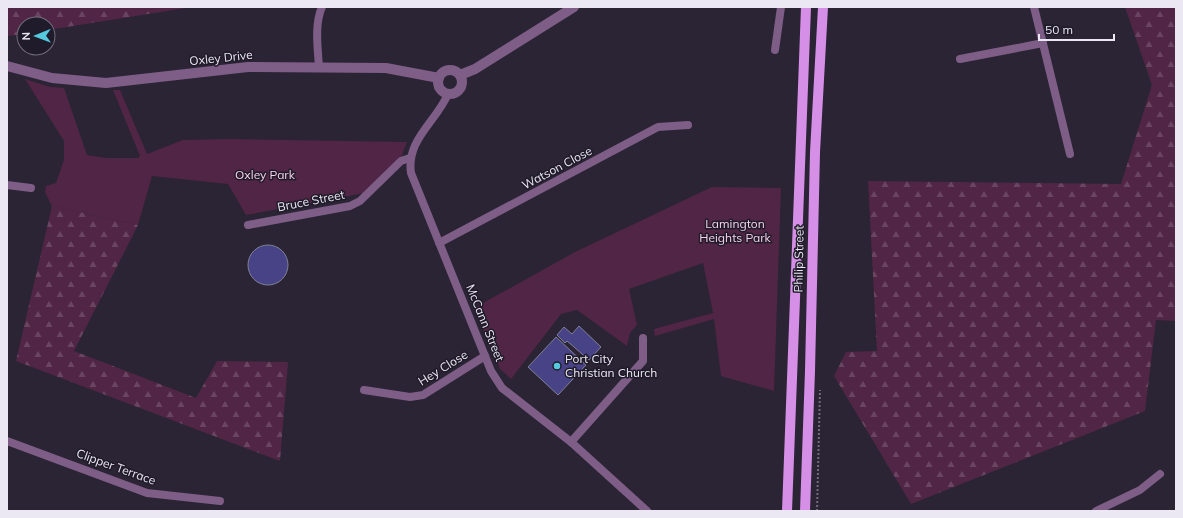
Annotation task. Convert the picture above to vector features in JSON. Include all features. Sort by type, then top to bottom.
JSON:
[{"type":"main road","name":"Philip Street","points":[[786,511],[806,7]]},
{"type":"main road","name":"Philip Street","points":[[805,511],[810,371],[814,166],[823,7]]},
{"type":"street","points":[[319,68],[318,27],[319,13],[322,7]]},
{"type":"street","points":[[460,75],[475,69],[574,7]]},
{"type":"street","points":[[775,50],[782,7]]},
{"type":"street","points":[[1034,7],[1070,154]]},
{"type":"street","points":[[960,59],[1043,43]]},
{"type":"street","name":"Oxley Drive","points":[[7,66],[52,78],[106,83],[248,67],[386,68],[439,78]]},
{"type":"street","points":[[449,70],[457,72],[460,75],[462,83],[456,93],[448,94],[440,88],[439,78],[441,74],[449,70]]},
{"type":"street","points":[[410,158],[414,147],[444,104],[448,94]]},
{"type":"street","name":"Watson Close","points":[[439,243],[658,127],[688,126]]},
{"type":"street","name":"Bruce Street","points":[[248,226],[350,206],[360,201],[401,161],[410,158]]},
{"type":"street","name":"McCann Street","points":[[410,158],[411,173],[415,186],[491,371],[502,388],[571,442],[647,511]]},
{"type":"street","points":[[7,185],[31,188]]},
{"type":"street","points":[[571,442],[643,361],[643,338]]},
{"type":"street","name":"Hey Close","points":[[364,390],[410,397],[423,395],[485,356]]},
{"type":"street","name":"Clipper Terrace","points":[[7,441],[147,493],[220,501]]},
{"type":"street","points":[[1096,511],[1140,490],[1160,474]]},
{"type":"green space","points":[[7,7],[192,7],[56,29],[56,16],[16,16],[16,35],[7,36]]},
{"type":"green space","points":[[1125,7],[1176,7],[1176,321],[1156,320],[1145,411],[911,504],[834,376],[846,352],[877,351],[868,181],[1121,184],[1152,85]]},
{"type":"green space","name":"Oxley Park","points":[[25,79],[50,87],[64,88],[87,155],[106,158],[138,158],[140,156],[113,90],[120,90],[147,154],[183,140],[230,139],[407,142],[401,158],[370,192],[246,215],[228,184],[152,176],[138,225],[52,206],[45,192],[46,186],[56,183],[64,160],[64,141]]},
{"type":"green space","name":"Lamington Heights Park","points":[[712,187],[781,188],[774,391],[721,376],[714,319],[655,336],[654,329],[713,313],[703,263],[629,289],[637,325],[630,333],[627,346],[577,310],[561,314],[511,379],[500,369],[474,308],[575,252]]},
{"type":"green space","points":[[52,206],[138,225],[74,351],[196,398],[217,361],[288,362],[280,461],[16,361]]},
{"type":"building","points":[[264,245],[272,245],[279,248],[285,254],[288,265],[285,276],[279,282],[272,285],[264,285],[257,282],[251,276],[248,269],[248,261],[251,254],[257,248]]},
{"type":"building","name":"Port City Christian Church","points":[[579,326],[601,347],[589,360],[567,341],[565,343],[557,335],[564,327],[572,334]]},
{"type":"building","name":"Port City Christian Church","points":[[556,337],[586,365],[558,395],[528,367]]},
{"type":"place","name":"Port City Christian Church","points":[[557,366]]}]
